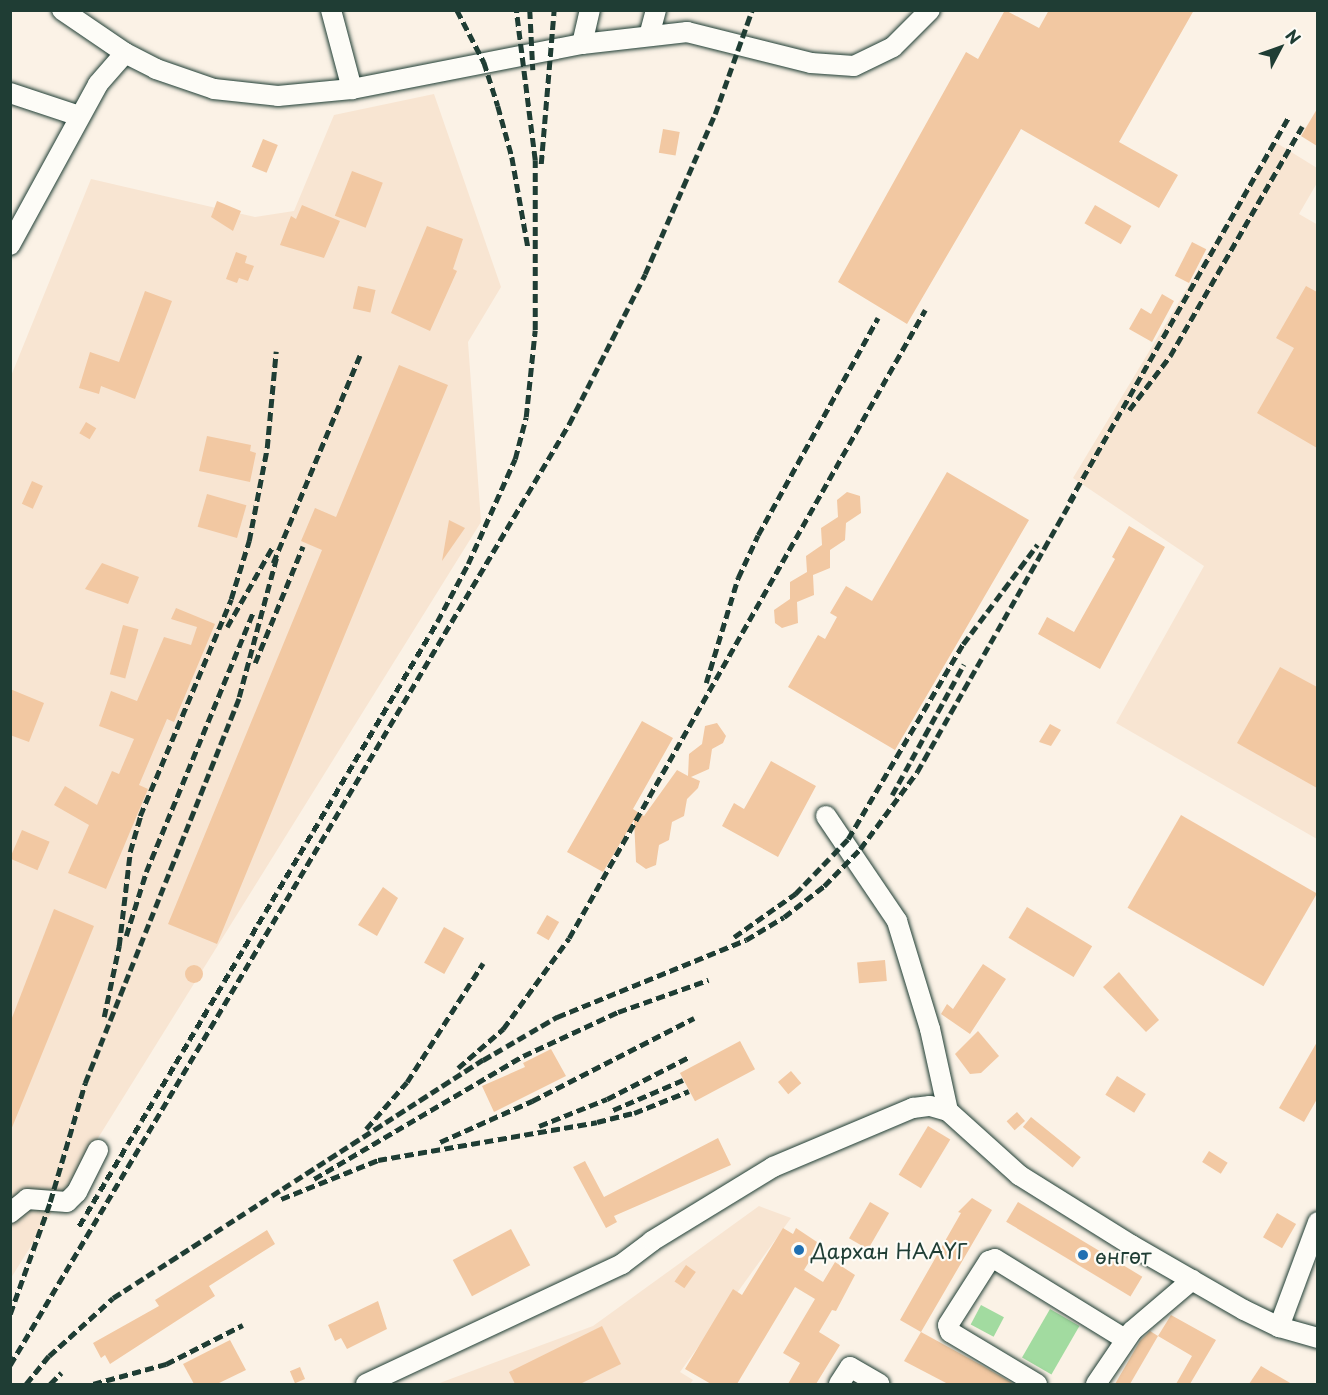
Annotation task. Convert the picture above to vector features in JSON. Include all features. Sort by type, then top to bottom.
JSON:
[{"type":"street","points":[[62,10],[125,53],[214,89],[278,96],[352,89],[582,44],[687,32],[811,63],[842,67],[868,61],[893,47],[930,10]]},
{"type":"street","points":[[331,10],[352,89]]},
{"type":"street","points":[[582,44],[590,10]]},
{"type":"street","points":[[649,36],[656,10]]},
{"type":"street","points":[[10,245],[98,84],[125,53]]},
{"type":"street","points":[[10,93],[79,116]]},
{"type":"street","points":[[826,816],[897,921],[930,1029],[948,1112]]},
{"type":"street","points":[[366,1384],[622,1264],[652,1241],[773,1167],[913,1108],[930,1106],[948,1112],[1018,1175],[1192,1280],[1279,1327],[1317,1338]]},
{"type":"street","points":[[10,1213],[27,1199],[67,1202],[77,1192],[98,1150]]},
{"type":"street","points":[[1279,1327],[1317,1222]]},
{"type":"street","points":[[1037,1384],[950,1332],[948,1325],[989,1261],[995,1259],[1125,1338]]},
{"type":"street","points":[[1096,1384],[1125,1338],[1192,1280]]},
{"type":"street","points":[[839,1384],[850,1367],[880,1384]]},
{"type":"shaded area","points":[[434,94],[501,287],[468,342],[481,522],[11,1278],[11,376],[91,179],[255,217],[294,211],[334,115]]},
{"type":"shaded area","points":[[1275,142],[1317,168],[1317,183],[1299,214],[1318,225],[1317,839],[1116,723],[1204,566],[1073,478]]},
{"type":"shaded area","points":[[759,1206],[791,1218],[680,1372],[693,1380],[690,1384],[437,1384],[593,1326]]},
{"type":"green space","points":[[981,1305],[1004,1317],[994,1337],[971,1324]]},
{"type":"green space","points":[[1050,1309],[1079,1326],[1051,1374],[1022,1357]]},
{"type":"building","points":[[1005,10],[1039,28],[1049,10],[1194,10],[1119,142],[1178,175],[1159,208],[1021,129],[907,324],[838,282],[966,52],[978,59]]},
{"type":"building","points":[[1317,109],[1317,146],[1301,136]]},
{"type":"building","points":[[663,129],[680,132],[676,156],[659,153]]},
{"type":"building","points":[[263,139],[278,145],[267,173],[252,167]]},
{"type":"building","points":[[352,171],[383,183],[366,228],[335,216]]},
{"type":"building","points":[[217,201],[241,211],[233,231],[211,217]]},
{"type":"building","points":[[302,205],[340,221],[324,258],[280,245],[291,216],[296,219]]},
{"type":"building","points":[[1095,205],[1131,226],[1121,244],[1084,223]]},
{"type":"building","points":[[427,226],[463,239],[453,269],[457,271],[430,331],[391,313]]},
{"type":"building","points":[[1192,242],[1206,249],[1189,283],[1175,276]]},
{"type":"building","points":[[236,252],[247,256],[245,263],[254,266],[248,281],[239,278],[237,283],[226,279]]},
{"type":"building","points":[[358,286],[376,290],[370,312],[353,308]]},
{"type":"building","points":[[1306,286],[1317,292],[1317,448],[1257,413],[1294,348],[1276,338]]},
{"type":"building","points":[[145,291],[172,301],[135,399],[101,386],[99,394],[79,388],[90,352],[119,362]]},
{"type":"building","points":[[1162,294],[1174,301],[1152,342],[1129,329],[1141,308],[1151,314]]},
{"type":"building","points":[[399,365],[448,385],[217,944],[168,924],[322,550],[301,541],[315,508],[336,517]]},
{"type":"building","points":[[86,422],[96,428],[90,439],[79,433]]},
{"type":"building","points":[[207,436],[251,445],[250,451],[256,453],[250,482],[199,471]]},
{"type":"building","points":[[947,472],[1029,520],[895,750],[788,687],[818,635],[825,639],[837,617],[830,613],[846,586],[872,601]]},
{"type":"building","points":[[32,481],[43,486],[33,509],[22,504]]},
{"type":"building","points":[[847,492],[860,496],[861,513],[846,523],[845,540],[830,550],[830,568],[813,575],[814,595],[797,602],[798,623],[782,628],[775,623],[774,610],[790,599],[790,582],[807,572],[806,556],[822,545],[821,528],[838,517],[837,500]]},
{"type":"building","points":[[207,494],[246,505],[237,538],[198,527]]},
{"type":"building","points":[[449,520],[465,528],[442,561]]},
{"type":"building","points":[[1129,526],[1165,547],[1100,669],[1038,634],[1047,617],[1074,632],[1115,559],[1112,557]]},
{"type":"building","points":[[102,563],[139,577],[128,604],[85,589]]},
{"type":"building","points":[[176,608],[215,624],[174,722],[167,719],[139,785],[148,789],[106,889],[68,873],[89,825],[54,805],[65,786],[97,805],[112,771],[119,774],[134,739],[99,726],[111,691],[137,701],[164,637],[191,645],[197,627],[171,619]]},
{"type":"building","points":[[123,625],[138,629],[125,678],[110,674]]},
{"type":"building","points":[[1280,667],[1317,687],[1317,788],[1237,743]]},
{"type":"building","points":[[10,689],[44,703],[29,742],[10,735]]},
{"type":"building","points":[[642,721],[673,738],[633,809],[644,816],[677,770],[688,776],[689,754],[702,744],[705,726],[717,723],[726,736],[723,743],[712,749],[709,769],[691,777],[700,781],[698,788],[687,799],[684,816],[672,822],[669,840],[659,845],[656,865],[646,869],[636,862],[634,820],[603,872],[567,852]]},
{"type":"building","points":[[1050,724],[1061,730],[1051,746],[1039,742]]},
{"type":"building","points":[[771,761],[816,786],[778,857],[722,826],[734,803],[744,809]]},
{"type":"building","points":[[1181,815],[1317,894],[1263,986],[1128,908]]},
{"type":"building","points":[[22,830],[50,842],[38,870],[10,859]]},
{"type":"building","points":[[383,887],[398,898],[377,936],[358,925]]},
{"type":"building","points":[[1027,907],[1092,946],[1074,977],[1008,938]]},
{"type":"building","points":[[54,909],[94,926],[11,1130],[10,1023]]},
{"type":"building","points":[[547,915],[559,922],[549,940],[536,933]]},
{"type":"building","points":[[444,927],[464,938],[444,974],[424,963]]},
{"type":"building","points":[[885,960],[887,981],[859,983],[857,962]]},
{"type":"building","points":[[983,964],[1006,979],[970,1034],[941,1014],[947,1004],[953,1009]]},
{"type":"building","points":[[194,965],[200,968],[203,974],[200,980],[194,983],[188,980],[185,974],[188,968]]},
{"type":"building","points":[[1119,972],[1159,1020],[1146,1032],[1103,987]]},
{"type":"building","points":[[978,1031],[999,1056],[981,1073],[970,1074],[955,1054]]},
{"type":"building","points":[[740,1041],[755,1069],[695,1101],[680,1073]]},
{"type":"building","points":[[1317,1042],[1317,1099],[1304,1122],[1279,1108]]},
{"type":"building","points":[[551,1049],[566,1076],[494,1112],[482,1086],[525,1067],[523,1063]]},
{"type":"building","points":[[791,1071],[801,1083],[788,1094],[778,1082]]},
{"type":"building","points":[[1117,1076],[1146,1094],[1134,1113],[1105,1095]]},
{"type":"building","points":[[1017,1112],[1025,1121],[1015,1130],[1007,1121]]},
{"type":"building","points":[[1031,1117],[1081,1157],[1073,1167],[1023,1127]]},
{"type":"building","points":[[928,1126],[950,1139],[921,1188],[899,1175]]},
{"type":"building","points":[[718,1138],[731,1165],[614,1216],[617,1222],[606,1228],[573,1167],[585,1161],[604,1197]]},
{"type":"building","points":[[1209,1151],[1228,1163],[1221,1174],[1202,1162]]},
{"type":"building","points":[[972,1198],[992,1210],[921,1332],[900,1320],[961,1213],[958,1212]]},
{"type":"building","points":[[870,1202],[889,1213],[868,1249],[849,1238]]},
{"type":"building","name":"өнгөт","points":[[1018,1202],[1142,1277],[1130,1296],[1006,1222]]},
{"type":"building","points":[[1277,1213],[1296,1224],[1282,1248],[1263,1237]]},
{"type":"building","points":[[783,1228],[793,1234],[796,1228],[820,1244],[804,1270],[823,1282],[835,1262],[855,1275],[836,1311],[832,1310],[819,1332],[840,1345],[816,1384],[788,1384],[800,1363],[783,1353],[815,1299],[795,1287],[737,1384],[711,1384],[685,1369],[733,1289],[742,1295]]},
{"type":"building","points":[[511,1229],[530,1265],[472,1296],[453,1260]]},
{"type":"building","points":[[267,1230],[275,1244],[209,1286],[215,1296],[110,1364],[105,1355],[101,1358],[93,1343],[159,1306],[155,1300]]},
{"type":"building","points":[[686,1265],[696,1272],[684,1288],[675,1281]]},
{"type":"building","points":[[378,1301],[387,1329],[347,1349],[341,1338],[335,1341],[328,1325]]},
{"type":"building","points":[[1171,1315],[1216,1340],[1190,1384],[1176,1384],[1192,1356],[1158,1336]]},
{"type":"building","points":[[602,1326],[621,1364],[580,1384],[515,1384],[509,1372]]},
{"type":"building","points":[[1150,1331],[1158,1336],[1130,1384],[1115,1384],[1140,1341]]},
{"type":"building","points":[[921,1332],[1014,1384],[948,1384],[904,1361]]},
{"type":"building","points":[[230,1340],[246,1370],[217,1384],[194,1384],[183,1364]]},
{"type":"building","points":[[1261,1366],[1292,1384],[1249,1384]]},
{"type":"building","points":[[300,1367],[305,1379],[295,1383],[290,1371]]},
{"type":"railway","points":[[457,10],[484,62],[498,106],[512,157],[528,247]]},
{"type":"railway","points":[[79,1226],[437,622],[468,564],[515,459],[526,417],[535,330],[535,160],[516,10]]},
{"type":"railway","points":[[530,10],[533,70]]},
{"type":"railway","points":[[541,164],[554,10]]},
{"type":"railway","points":[[10,1365],[569,424],[645,274],[715,114],[752,10]]},
{"type":"railway","points":[[1069,502],[1289,117]]},
{"type":"railway","points":[[1129,410],[1170,356],[1302,126]]},
{"type":"railway","points":[[458,1068],[503,1029],[569,938],[925,310]]},
{"type":"railway","points":[[706,683],[738,578],[758,535],[878,318]]},
{"type":"railway","points":[[104,1017],[119,946],[130,852],[140,816],[231,599],[249,541],[267,448],[276,351]]},
{"type":"railway","points":[[273,563],[360,355]]},
{"type":"railway","points":[[26,1384],[49,1356],[113,1298],[483,1060],[557,1017],[746,940],[784,917],[824,886],[860,849],[917,772],[1074,496]]},
{"type":"railway","points":[[734,937],[795,894],[848,839],[963,644],[1037,545]]},
{"type":"railway","points":[[227,627],[273,546]]},
{"type":"railway","points":[[255,663],[303,546]]},
{"type":"railway","points":[[10,1314],[50,1202],[85,1083],[239,697],[277,555]]},
{"type":"railway","points":[[126,936],[146,872],[254,610]]},
{"type":"railway","points":[[892,795],[964,664]]},
{"type":"railway","points":[[366,1129],[407,1082],[483,963]]},
{"type":"railway","points":[[314,1179],[523,1056],[618,1012],[708,980]]},
{"type":"railway","points":[[440,1142],[532,1101],[694,1018]]},
{"type":"railway","points":[[539,1126],[607,1099],[689,1057]]},
{"type":"railway","points":[[613,1110],[683,1080]]},
{"type":"railway","points":[[281,1199],[378,1160],[597,1122],[634,1113],[689,1091]]},
{"type":"railway","points":[[93,1384],[166,1364],[243,1325]]},
{"type":"railway","points":[[50,1384],[61,1373]]},
{"type":"place","name":"Дархан НААҮГ","points":[[799,1250]]},
{"type":"place","name":"өнгөт","points":[[1083,1255]]}]
